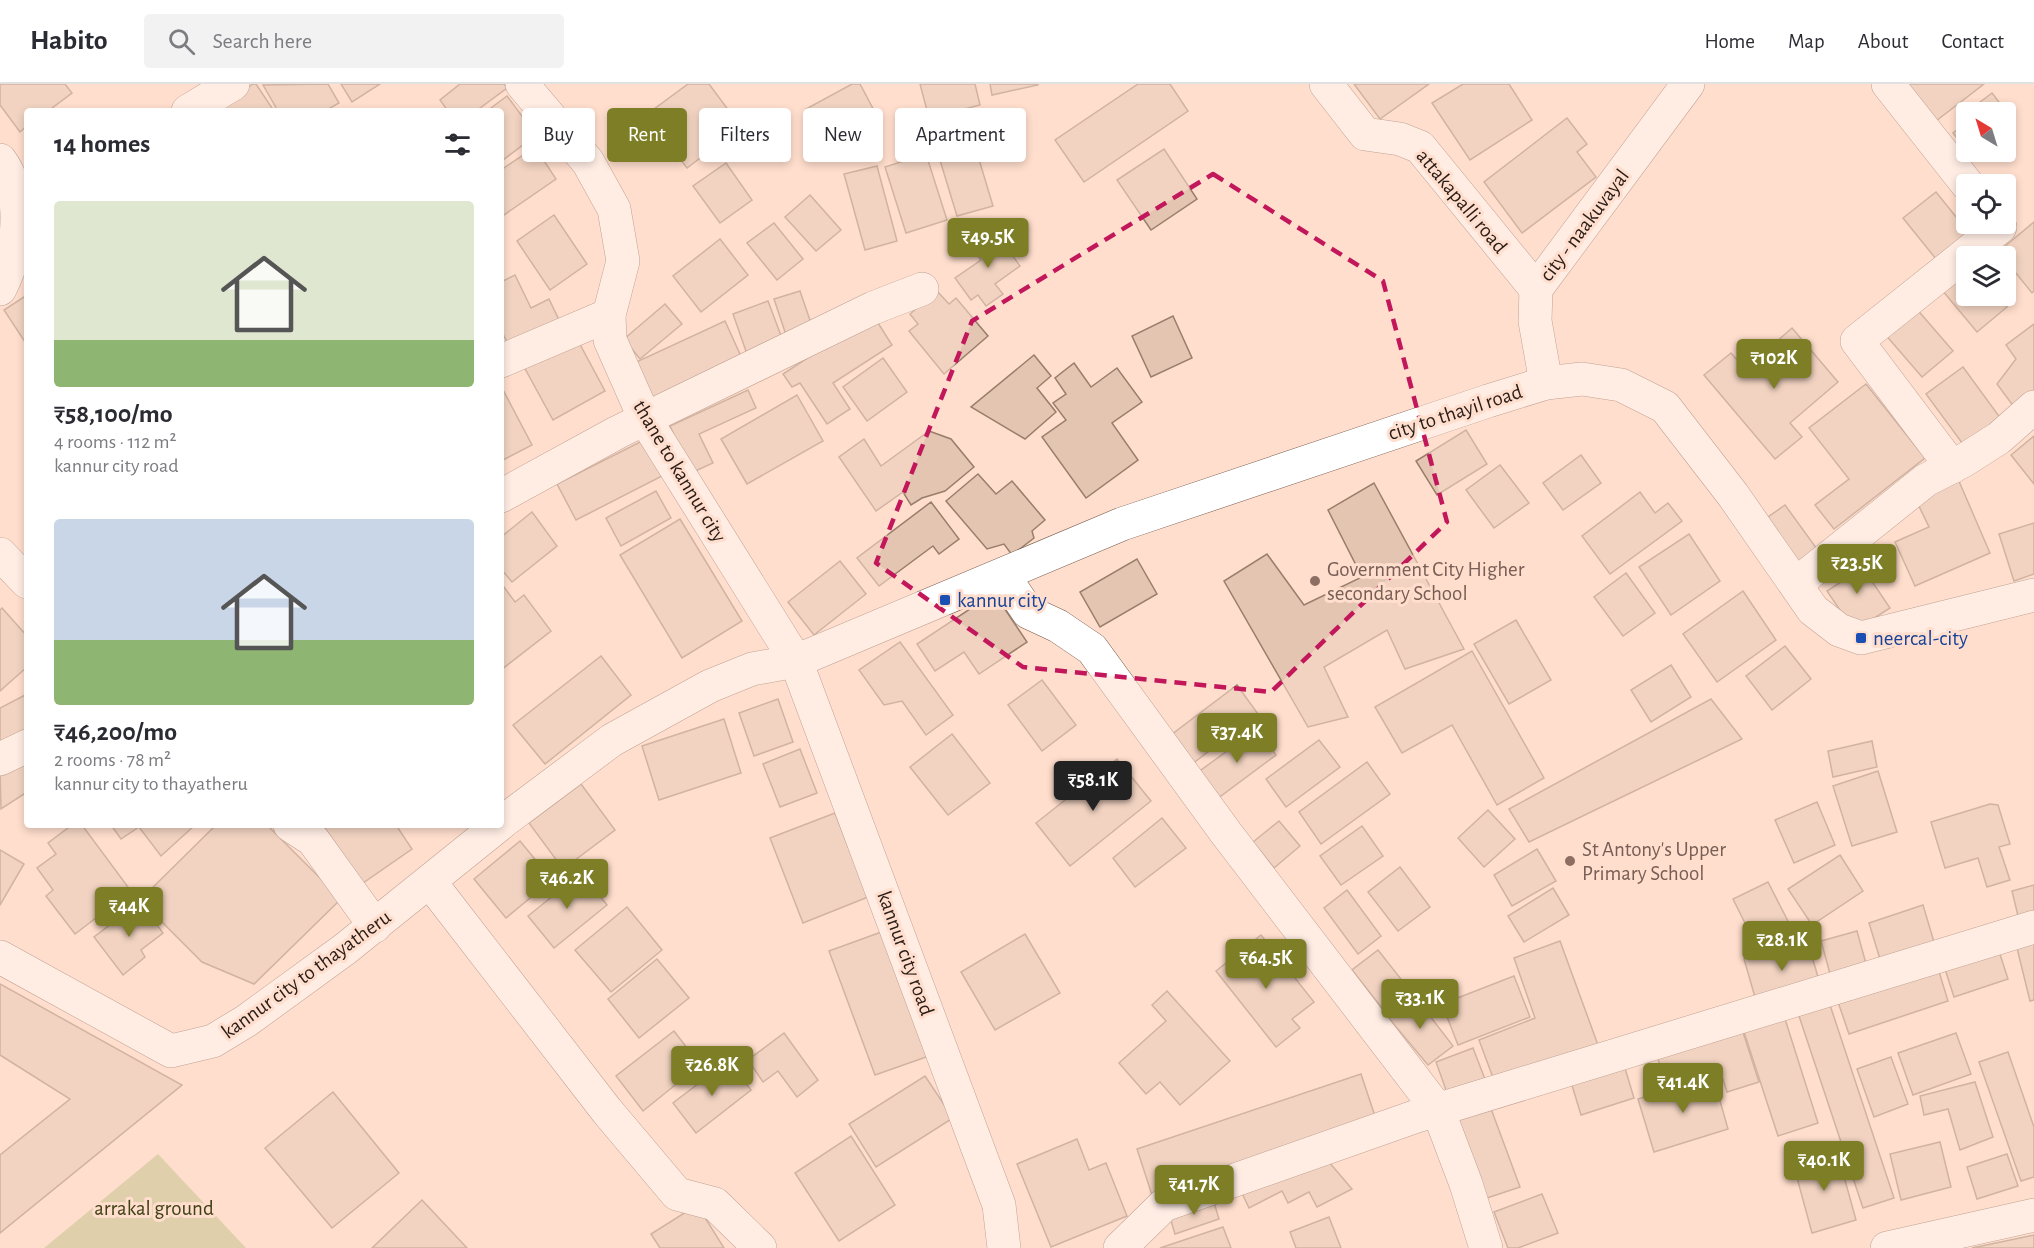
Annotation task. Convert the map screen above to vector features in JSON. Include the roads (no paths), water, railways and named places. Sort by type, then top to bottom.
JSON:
[{"type":"street","points":[[193,108],[233,84]]},
{"type":"street","name":"thane to kannur city","points":[[522,84],[588,162],[614,209],[623,261],[609,315],[610,340],[645,419],[796,661]]},
{"type":"street","name":"attakapalli road","points":[[1326,84],[1365,134],[1400,139],[1420,147],[1536,289]]},
{"type":"street","name":"city - naakuvayal","points":[[1546,383],[1535,321],[1536,289],[1688,84]]},
{"type":"street","points":[[1888,84],[1959,174]]},
{"type":"street","points":[[0,289],[7,275],[16,241],[12,164]]},
{"type":"street","points":[[1952,467],[1857,340],[1991,234]]},
{"type":"street","points":[[504,494],[645,419],[873,309],[922,290]]},
{"type":"street","points":[[504,360],[609,315]]},
{"type":"street","name":"city to thayil road","points":[[796,661],[1122,524],[1488,401],[1546,383],[1582,379],[1621,385],[1665,407],[1733,495],[1813,610],[1839,630],[1861,638],[2034,595]]},
{"type":"street","points":[[1796,584],[1926,480],[1952,467],[1998,438],[2034,407]]},
{"type":"street","points":[[0,554],[24,579]]},
{"type":"street","points":[[1003,575],[1028,612],[1058,626],[1092,649],[1233,842],[1438,1110],[1466,1184],[1486,1248]]},
{"type":"street","name":"kannur city to thayatheru","points":[[504,821],[612,740],[710,686],[752,669],[796,661]]},
{"type":"street","name":"kannur city road","points":[[796,661],[999,1205],[1004,1248]]},
{"type":"street","points":[[0,759],[24,747]]},
{"type":"street","points":[[295,828],[313,840],[375,926]]},
{"type":"street","name":"kannur city to thayatheru","points":[[0,957],[171,1051],[213,1041],[246,1021],[375,926],[495,828]]},
{"type":"street","points":[[430,882],[607,1111],[677,1194],[715,1204],[759,1248]]},
{"type":"street","points":[[1120,1248],[1164,1205],[1438,1110],[2034,927]]},
{"type":"street","points":[[1887,1248],[2034,1215]]},
{"type":"place","name":"Government City Higher secondary School","points":[[1315,581]]},
{"type":"place","name":"kannur city","points":[[945,600]]},
{"type":"place","name":"neercal-city","points":[[1861,638]]},
{"type":"place","name":"St Antony's Upper Primary School","points":[[1570,861]]},
{"type":"park label","name":"arrakal ground","points":[[154,1208]]}]
